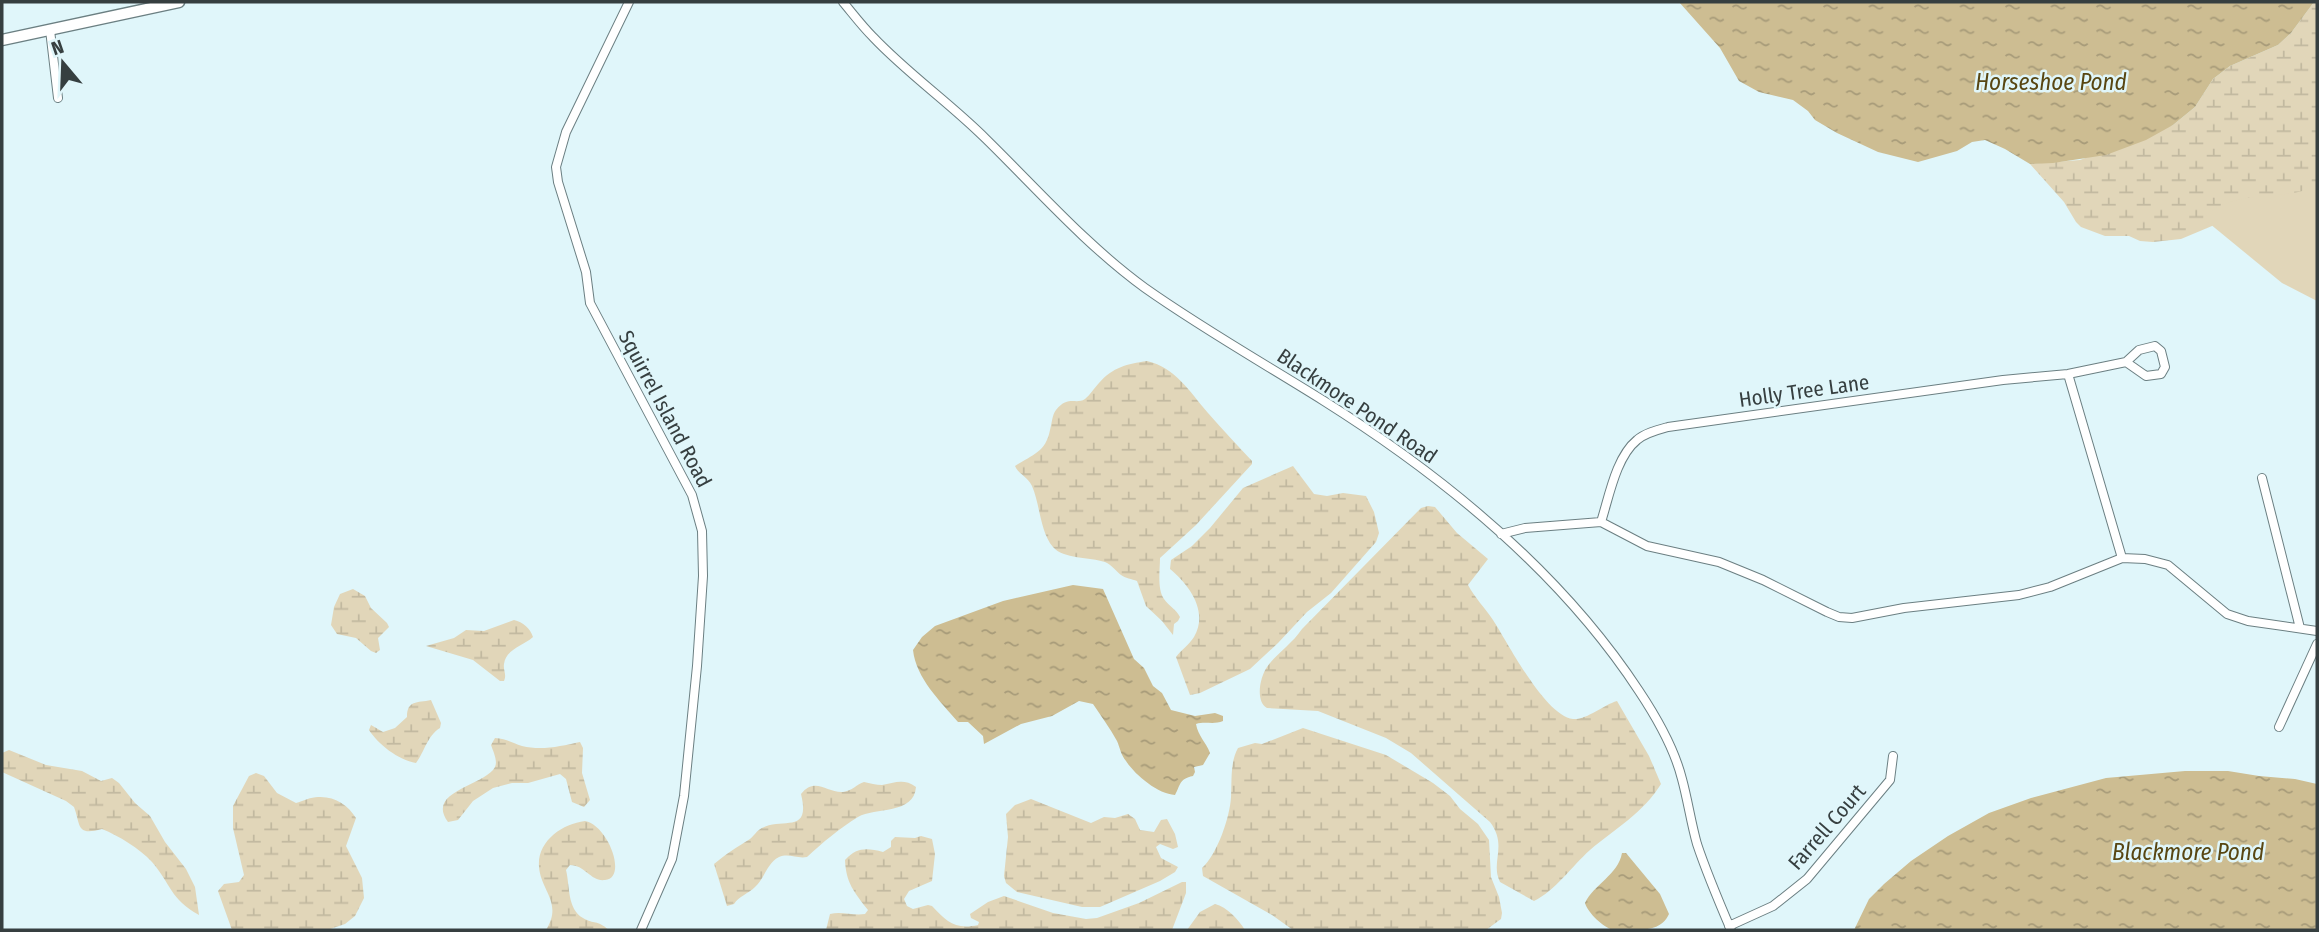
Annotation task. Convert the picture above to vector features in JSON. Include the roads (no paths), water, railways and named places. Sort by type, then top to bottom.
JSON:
[{"type":"main road","points":[[2,40],[179,2]]},
{"type":"street","name":"Squirrel Island Road","points":[[629,2],[566,132],[556,167],[558,182],[586,272],[590,303],[692,495],[702,531],[703,576],[697,666],[684,796],[672,859],[641,930]]},
{"type":"street","name":"Blackmore Pond Road","points":[[843,2],[881,45],[986,138],[1093,245],[1142,286],[1201,327],[1327,403],[1386,443],[1501,534],[1553,583],[1601,639],[1639,690],[1664,733],[1682,778],[1700,853],[1730,928]]},
{"type":"street","points":[[50,30],[58,98]]},
{"type":"street","name":"Holly Tree Lane","points":[[1601,522],[1617,468],[1635,441],[1651,432],[1668,427],[2068,373],[2126,362],[2139,350],[2155,346],[2161,351],[2165,368],[2161,374],[2146,376],[2126,362]]},
{"type":"street","points":[[2068,373],[2122,558]]},
{"type":"street","points":[[2262,478],[2300,628]]},
{"type":"street","points":[[1501,534],[1525,528],[1601,522],[1647,546],[1719,562],[1839,617],[1852,618],[1904,608],[2019,594],[2050,587],[2122,558],[2146,559],[2168,565],[2218,608],[2237,618],[2317,631]]},
{"type":"street","points":[[2279,727],[2317,644]]},
{"type":"street","name":"Farrell Court","points":[[1730,928],[1773,906],[1807,879],[1890,780],[1894,756]]},
{"type":"water","name":"Horseshoe Pond","points":[[1679,2],[2314,2],[2291,33],[2278,45],[2230,66],[2213,79],[2195,107],[2173,125],[2146,140],[2106,155],[2030,164],[1985,140],[1972,142],[1957,151],[1918,162],[1878,152],[1815,120],[1793,100],[1759,92],[1739,81],[1720,48]]},
{"type":"water","points":[[1073,585],[1103,589],[1134,659],[1144,668],[1153,686],[1162,693],[1171,710],[1195,716],[1215,713],[1223,716],[1223,721],[1220,722],[1196,724],[1210,753],[1203,765],[1194,767],[1193,776],[1181,782],[1175,795],[1154,787],[1135,772],[1124,759],[1114,736],[1093,704],[1079,701],[1052,716],[1021,724],[984,744],[983,736],[968,722],[958,722],[930,689],[919,670],[913,650],[922,637],[935,626],[1003,601]]},
{"type":"water","name":"Blackmore Pond","points":[[2185,771],[2228,771],[2317,784],[2317,930],[1854,930],[1869,899],[1884,884],[1911,861],[1989,813],[2031,798],[2106,778]]},
{"type":"water","points":[[1622,853],[1626,853],[1660,894],[1669,914],[1655,927],[1643,930],[1613,930],[1601,923],[1585,903],[1616,867]]}]
